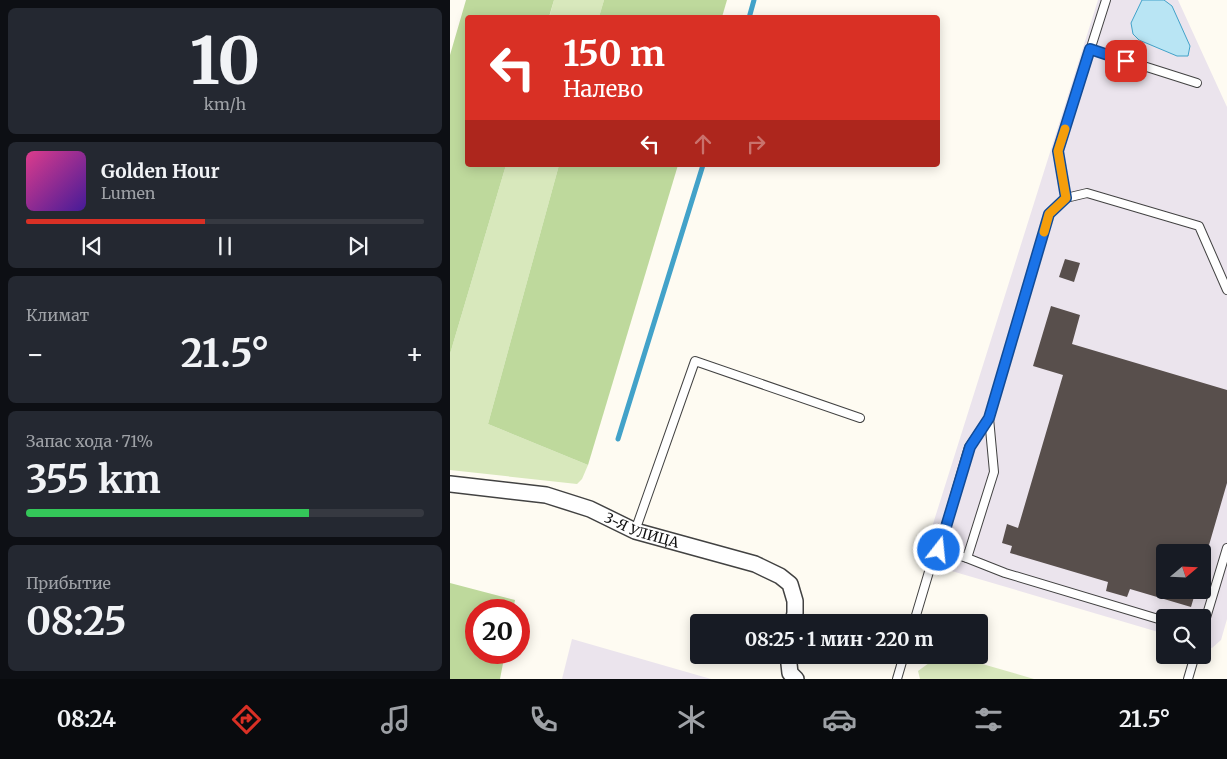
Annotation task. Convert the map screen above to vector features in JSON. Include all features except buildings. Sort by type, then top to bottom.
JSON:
[{"type":"street","name":"3-Я УЛИЦА","points":[[450,484],[546,495],[590,509],[635,531],[755,564],[780,576],[790,584],[796,601],[795,614]]},
{"type":"street","points":[[789,664],[790,672],[796,679]]},
{"type":"lane","points":[[1066,198],[1058,151],[1106,0]]},
{"type":"lane","points":[[1090,49],[1197,83]]},
{"type":"lane","points":[[916,614],[930,565],[939,550],[970,447],[989,418],[1049,214],[1066,198],[1087,193],[1199,226],[1227,290]]},
{"type":"lane","points":[[635,531],[695,361],[860,418]]},
{"type":"lane","points":[[967,558],[994,472],[989,418]]},
{"type":"lane","points":[[1209,609],[1227,548]]},
{"type":"lane","points":[[939,550],[967,558],[1005,573],[1156,618]]},
{"type":"lane","points":[[897,679],[901,664]]},
{"type":"lane","points":[[1188,679],[1192,664]]},
{"type":"shaded area","points":[[1098,0],[1178,0],[1227,107],[1227,619],[1221,640],[1212,648],[1211,609],[1156,609],[1156,631],[921,562]]},
{"type":"shaded area","points":[[572,639],[711,679],[562,679]]},
{"type":"green space","points":[[466,0],[554,0],[550,15],[465,15],[465,167],[505,167],[450,354],[450,55]]},
{"type":"green space","points":[[554,0],[604,0],[600,15],[550,15]]},
{"type":"green space","points":[[604,0],[727,0],[723,15],[600,15]]},
{"type":"green space","points":[[505,167],[558,167],[488,424],[588,465],[582,479],[577,484],[450,470],[450,354]]},
{"type":"green space","points":[[558,167],[677,167],[588,465],[488,424]]},
{"type":"green space","points":[[450,583],[511,599],[465,599],[465,664],[503,664],[500,679],[450,679]]},
{"type":"green space","points":[[928,664],[982,664],[1034,679],[920,679],[918,671]]},
{"type":"water","points":[[1142,0],[1164,0],[1172,6],[1190,46],[1188,56],[1177,56],[1139,40],[1133,34],[1131,23]]},
{"type":"waterway","points":[[750,15],[754,0]]},
{"type":"waterway","points":[[618,439],[702,167]]},
{"type":"slow traffic","points":[[1044,232],[1049,214],[1066,198],[1058,151],[1065,129]]},
{"type":"route","points":[[939,550],[970,447],[989,418],[1049,214],[1066,198],[1058,151],[1090,49],[1126,61]]}]
